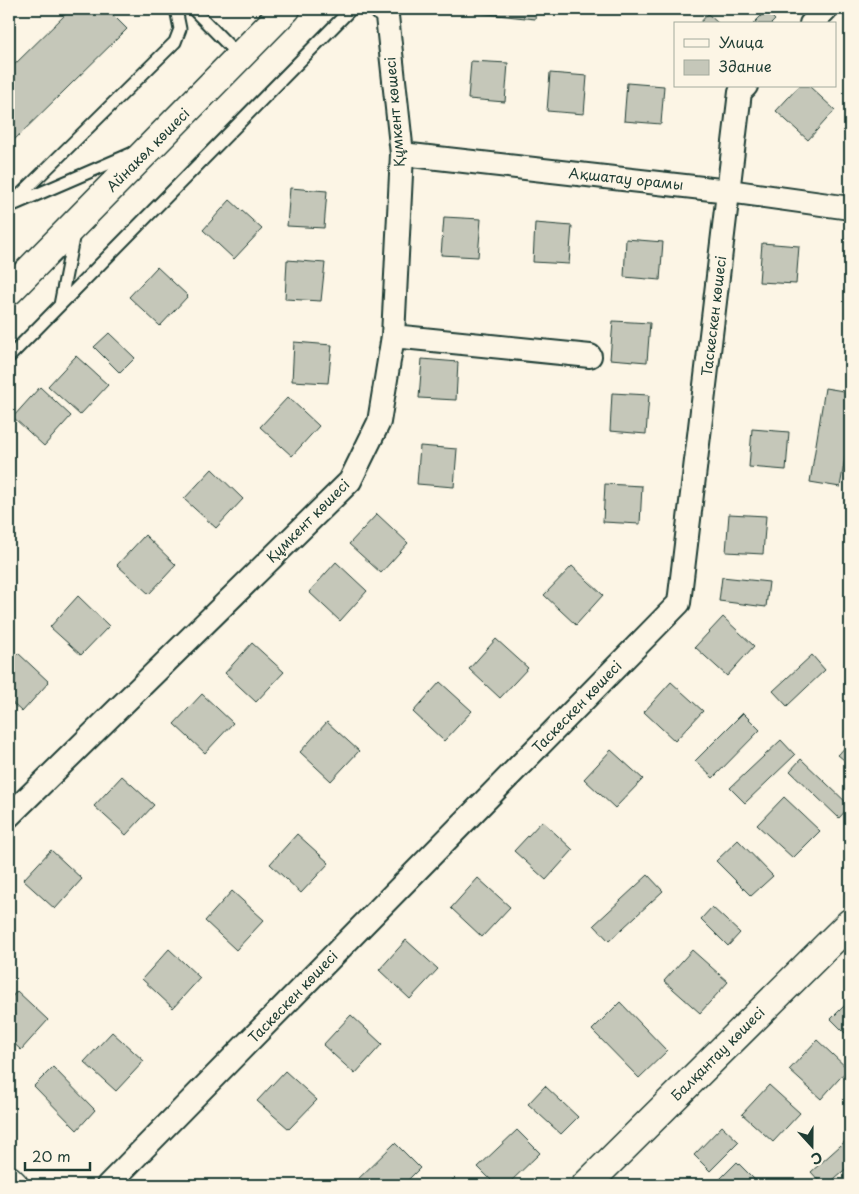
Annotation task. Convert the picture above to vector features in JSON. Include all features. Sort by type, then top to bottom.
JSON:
[{"type":"main road","name":"Айнакөл көшесі","points":[[9,291],[286,9]]},
{"type":"main road","name":"Балқантау көшесі","points":[[586,1185],[850,923]]},
{"type":"main road","points":[[9,1180],[14,1185]]},
{"type":"street","name":"Құмкент көшесі","points":[[9,816],[350,481],[379,422],[392,336],[402,154],[387,16],[381,9]]},
{"type":"street","points":[[812,22],[826,9]]},
{"type":"street","name":"Таскескен көшесі","points":[[108,1185],[679,603],[740,92],[744,88]]},
{"type":"street","name":"Ақшатау орамы","points":[[402,154],[729,191],[850,208]]},
{"type":"street","points":[[392,336],[590,356]]},
{"type":"lane","points":[[9,207],[175,42],[180,29],[176,9]]},
{"type":"lane","points":[[192,9],[240,57]]},
{"type":"lane","points":[[9,357],[351,9]]},
{"type":"lane","points":[[9,207],[155,143]]},
{"type":"lane","points":[[60,305],[76,224]]},
{"type":"building","points":[[71,9],[107,9],[127,29],[9,145],[9,70]]},
{"type":"building","points":[[468,9],[536,9],[535,19],[468,12]]},
{"type":"building","points":[[766,11],[775,20],[773,22],[755,22]]},
{"type":"building","points":[[708,14],[717,22],[701,22]]},
{"type":"building","points":[[471,61],[508,63],[505,102],[468,99]]},
{"type":"building","points":[[550,73],[587,76],[584,114],[547,111]]},
{"type":"building","points":[[627,83],[664,86],[661,124],[624,121]]},
{"type":"building","points":[[797,88],[811,88],[835,110],[808,140],[776,111]]},
{"type":"building","points":[[290,188],[327,191],[324,228],[287,226]]},
{"type":"building","points":[[230,200],[262,229],[234,259],[203,230]]},
{"type":"building","points":[[444,217],[481,219],[478,257],[441,255]]},
{"type":"building","points":[[535,223],[572,226],[569,264],[533,262]]},
{"type":"building","points":[[626,239],[663,242],[660,280],[624,277]]},
{"type":"building","points":[[762,243],[799,246],[796,284],[759,282]]},
{"type":"building","points":[[287,260],[325,263],[321,301],[285,299]]},
{"type":"building","points":[[157,267],[188,296],[160,326],[129,297]]},
{"type":"building","points":[[613,321],[650,323],[647,362],[610,359]]},
{"type":"building","points":[[109,333],[135,358],[120,373],[94,347]]},
{"type":"building","points":[[294,342],[332,345],[328,383],[292,381]]},
{"type":"building","points":[[76,356],[108,385],[80,415],[48,386]]},
{"type":"building","points":[[422,359],[458,362],[456,400],[419,398]]},
{"type":"building","points":[[40,387],[71,416],[44,446],[13,417]]},
{"type":"building","points":[[825,388],[850,392],[850,429],[840,487],[810,482]]},
{"type":"building","points":[[612,393],[649,395],[646,434],[610,431]]},
{"type":"building","points":[[288,397],[319,426],[292,456],[260,427]]},
{"type":"building","points":[[752,429],[789,432],[786,470],[749,467]]},
{"type":"building","points":[[420,446],[457,449],[454,487],[417,484]]},
{"type":"building","points":[[212,469],[243,499],[216,528],[184,499]]},
{"type":"building","points":[[605,484],[642,486],[640,524],[603,522]]},
{"type":"building","points":[[377,514],[408,543],[381,573],[349,544]]},
{"type":"building","points":[[729,514],[766,516],[763,554],[726,552]]},
{"type":"building","points":[[145,535],[176,565],[149,594],[117,565]]},
{"type":"building","points":[[336,562],[367,591],[340,621],[309,592]]},
{"type":"building","points":[[572,566],[603,595],[576,625],[544,595]]},
{"type":"building","points":[[722,577],[769,582],[766,607],[719,601]]},
{"type":"building","points":[[78,596],[109,626],[81,655],[50,627]]},
{"type":"building","points":[[723,617],[754,646],[727,676],[695,647]]},
{"type":"building","points":[[496,639],[528,668],[500,698],[469,669]]},
{"type":"building","points":[[252,643],[284,672],[256,702],[225,673]]},
{"type":"building","points":[[18,653],[49,682],[22,712],[9,700],[9,663]]},
{"type":"building","points":[[812,655],[825,670],[787,706],[773,691]]},
{"type":"building","points":[[440,682],[472,711],[444,741],[413,712]]},
{"type":"building","points":[[671,682],[703,711],[675,741],[644,712]]},
{"type":"building","points":[[202,694],[233,723],[205,753],[174,724]]},
{"type":"building","points":[[743,713],[760,730],[713,778],[695,761]]},
{"type":"building","points":[[327,722],[359,751],[331,781],[300,752]]},
{"type":"building","points":[[781,740],[795,755],[745,803],[730,788]]},
{"type":"building","points":[[850,742],[850,765],[838,755]]},
{"type":"building","points":[[611,750],[643,779],[615,808],[584,779]]},
{"type":"building","points":[[801,759],[850,806],[839,818],[790,771]]},
{"type":"building","points":[[122,776],[154,805],[126,835],[94,806]]},
{"type":"building","points":[[784,797],[820,831],[793,858],[757,825]]},
{"type":"building","points":[[542,821],[573,850],[546,880],[514,851]]},
{"type":"building","points":[[297,834],[329,863],[301,893],[270,864]]},
{"type":"building","points":[[738,840],[773,876],[751,896],[716,861]]},
{"type":"building","points":[[51,850],[82,879],[55,909],[23,880]]},
{"type":"building","points":[[648,875],[663,891],[609,941],[594,925]]},
{"type":"building","points":[[478,878],[510,907],[482,937],[451,908]]},
{"type":"building","points":[[232,891],[264,920],[236,950],[205,921]]},
{"type":"building","points":[[712,907],[740,933],[728,946],[701,919]]},
{"type":"building","points":[[406,940],[438,969],[410,999],[379,970]]},
{"type":"building","points":[[169,949],[200,978],[173,1008],[142,979]]},
{"type":"building","points":[[692,950],[728,982],[700,1013],[664,981]]},
{"type":"building","points":[[17,991],[48,1020],[21,1050],[9,1039],[9,1000]]},
{"type":"building","points":[[850,1000],[850,1038],[831,1019]]},
{"type":"building","points":[[620,1002],[667,1051],[639,1078],[592,1030]]},
{"type":"building","points":[[351,1015],[382,1044],[355,1074],[323,1045]]},
{"type":"building","points":[[112,1032],[144,1061],[116,1091],[84,1062]]},
{"type":"building","points":[[817,1040],[848,1069],[821,1099],[789,1070]]},
{"type":"building","points":[[53,1067],[95,1110],[77,1130],[34,1086]]},
{"type":"building","points":[[285,1071],[317,1100],[289,1129],[257,1101]]},
{"type":"building","points":[[769,1085],[800,1113],[773,1142],[742,1114]]},
{"type":"building","points":[[545,1086],[578,1117],[561,1134],[528,1104]]},
{"type":"building","points":[[722,1126],[739,1142],[710,1171],[694,1155]]},
{"type":"building","points":[[517,1130],[540,1153],[507,1185],[496,1185],[478,1167]]},
{"type":"building","points":[[850,1137],[850,1165],[827,1185],[823,1185],[811,1172]]},
{"type":"building","points":[[395,1143],[420,1168],[403,1185],[352,1185]]},
{"type":"building","points":[[737,1162],[760,1185],[714,1185]]},
{"type":"building","points":[[453,1179],[460,1185],[447,1185]]}]
